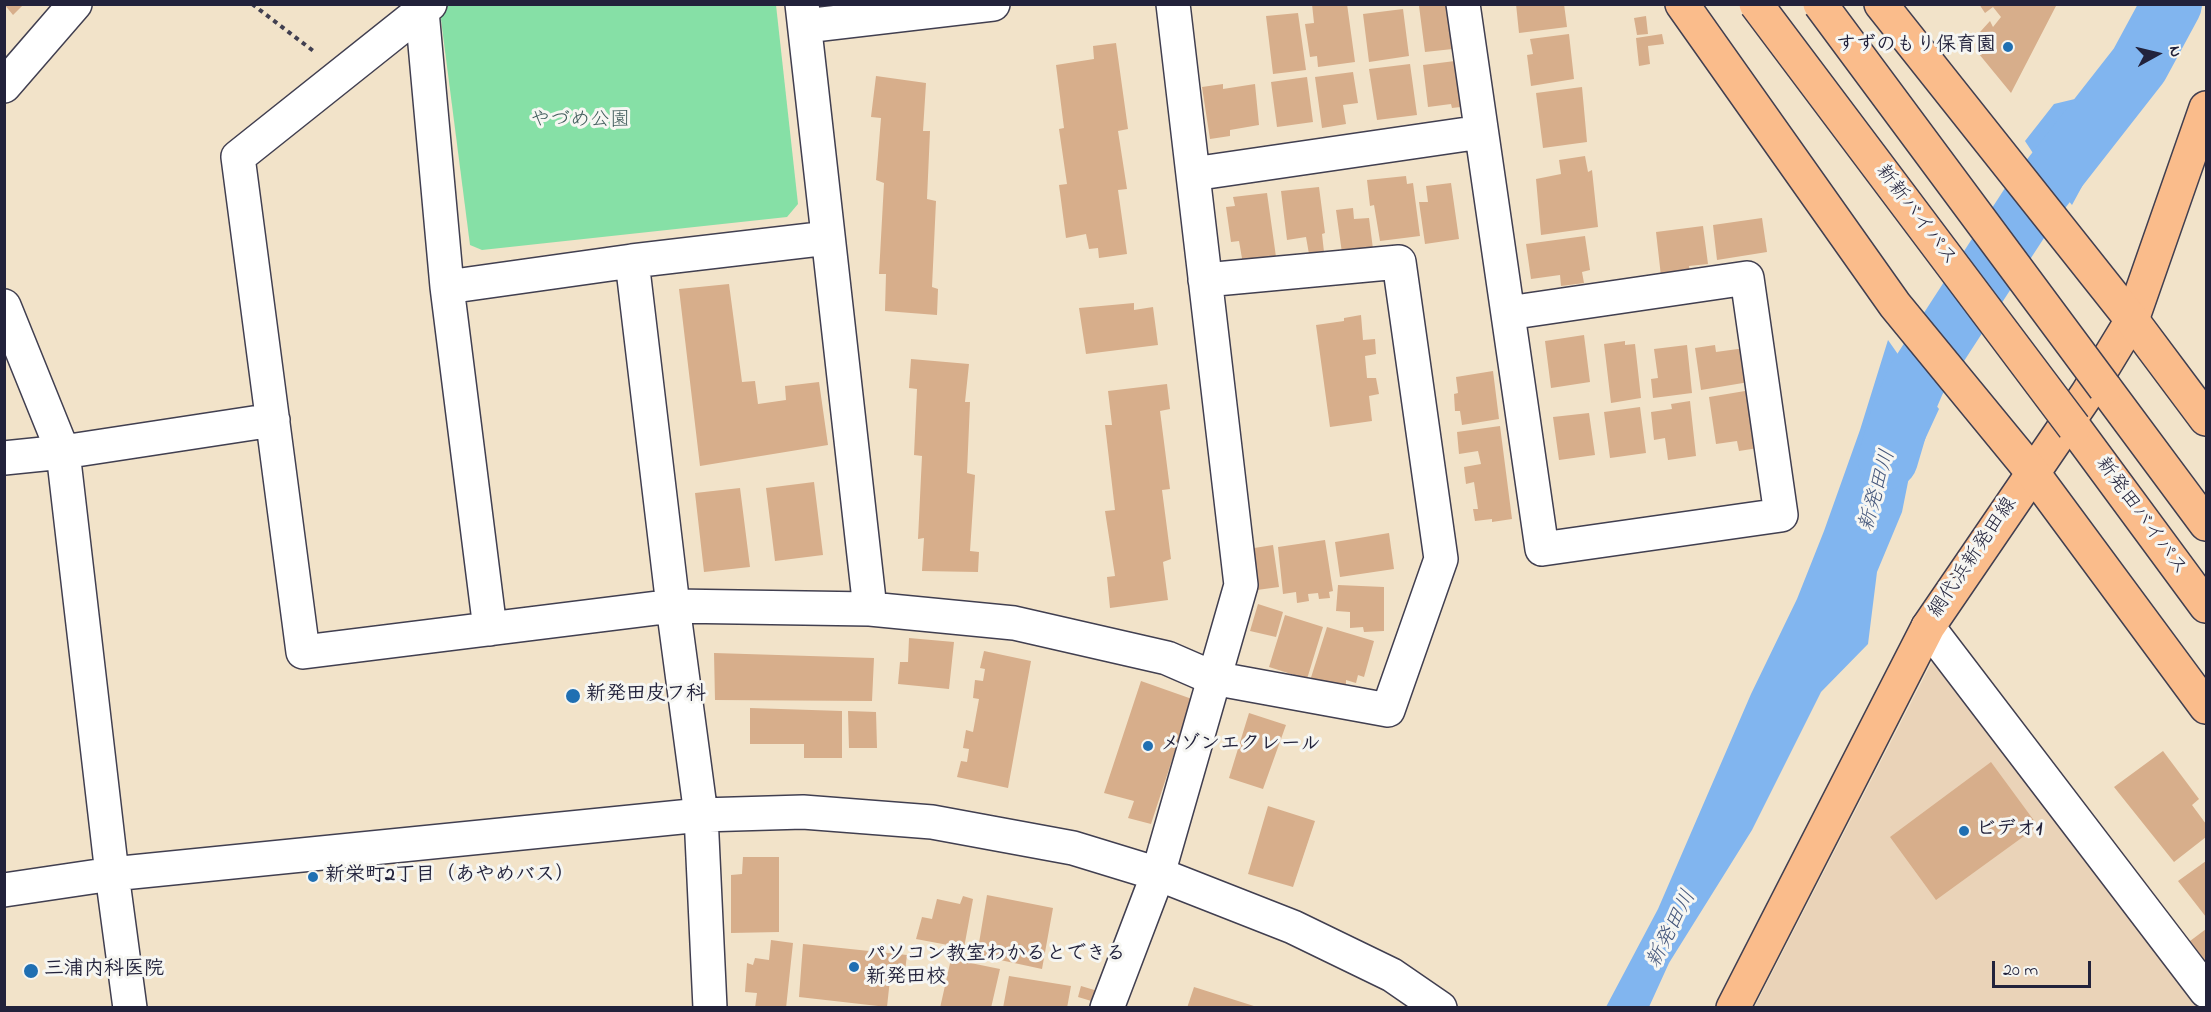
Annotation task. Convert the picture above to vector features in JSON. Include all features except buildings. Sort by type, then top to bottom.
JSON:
[{"type":"main road","points":[[1682,4],[1895,305],[2032,473],[2206,707]]},
{"type":"main road","name":"新新バイパス","points":[[1756,4],[2074,427]]},
{"type":"main road","points":[[1820,4],[2206,524]]},
{"type":"main road","points":[[1881,4],[2132,320],[2206,419]]},
{"type":"main road","name":"網代浜新発田線","points":[[1732,1008],[1928,627],[2087,394],[2132,320],[2206,108]]},
{"type":"main road","name":"新発田バイパス","points":[[2074,427],[2206,606]]},
{"type":"street","points":[[4,86],[75,4]]},
{"type":"street","points":[[870,609],[803,15],[993,4]]},
{"type":"street","points":[[1107,1008],[1158,874],[1241,585],[1173,4]]},
{"type":"street","points":[[1463,4],[1542,549],[1781,514],[1747,278],[1508,313]]},
{"type":"street","points":[[426,8],[238,157],[303,652],[673,606],[870,609],[1014,623],[1167,658],[1213,678],[1388,710],[1441,559],[1399,262],[1205,280]]},
{"type":"street","points":[[426,8],[447,287],[490,629]]},
{"type":"street","points":[[1193,174],[1481,132]]},
{"type":"street","points":[[447,287],[632,261],[828,238]]},
{"type":"street","points":[[632,261],[673,606],[701,815],[710,1008]]},
{"type":"street","points":[[4,306],[63,452],[112,874],[130,1008]]},
{"type":"street","points":[[4,458],[63,452],[273,420]]},
{"type":"street","points":[[1928,627],[2206,991]]},
{"type":"street","points":[[4,890],[112,874],[701,815],[803,812],[932,822],[1073,848],[1158,874],[1293,927],[1392,975],[1440,1008]]},
{"type":"path","points":[[252,4],[343,74]]},
{"type":"shaded area","points":[[1936,654],[2205,1007],[1754,1008]]},
{"type":"green space","name":"やづめ公園","points":[[450,4],[776,5],[798,204],[787,217],[482,250],[470,245],[440,12]]},
{"type":"water","points":[[2154,5],[2192,5],[2152,75],[2105,144],[2072,205],[2050,179],[2025,141],[2054,104],[2104,92]]},
{"type":"water","points":[[1888,340],[1939,409],[1910,472],[1902,512],[1877,572],[1868,644],[1821,692],[1752,830],[1669,963],[1649,1007],[1606,1007],[1658,909],[1751,694],[1797,599],[1860,430]]},
{"type":"waterway","name":"新発田川","points":[[1888,459],[1901,415],[1916,380],[2031,203],[2139,65],[2172,4]]},
{"type":"place","name":"すずのもり保育園","points":[[2008,47]]},
{"type":"place","name":"新発田皮フ科","points":[[573,696]]},
{"type":"place","name":"メゾンエクレール","points":[[1148,746]]},
{"type":"place","name":"ビデオ1","points":[[1964,831]]},
{"type":"place","name":"新栄町2丁目（あやめバス）","points":[[313,877]]},
{"type":"place","name":"パソコン教室わかるとできる 新発田校","points":[[854,967]]},
{"type":"place","name":"三浦内科医院","points":[[31,971]]}]
